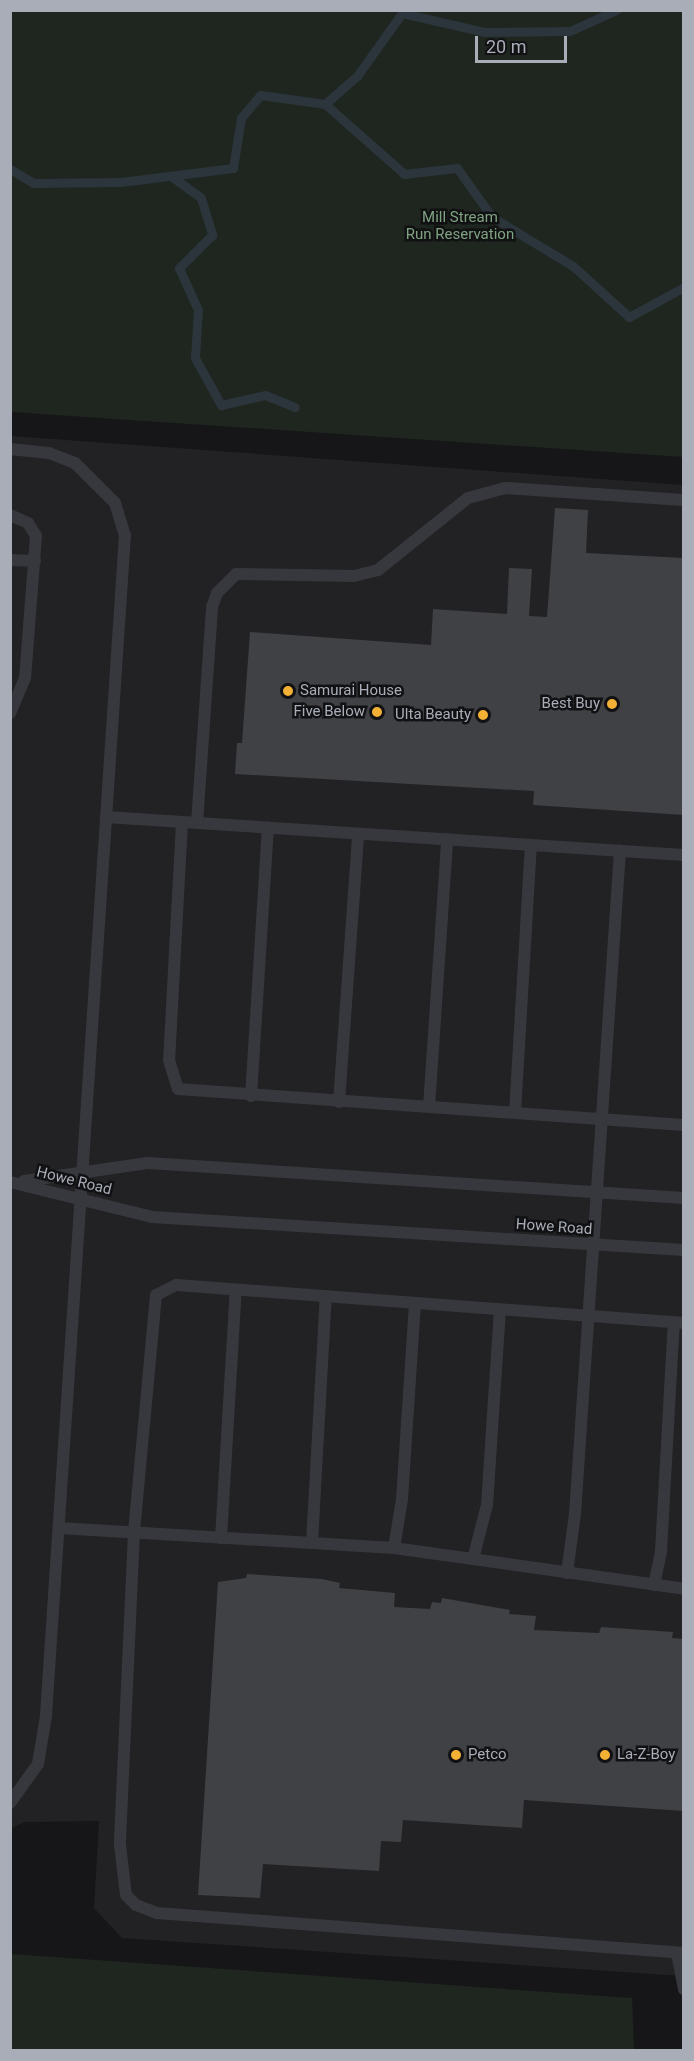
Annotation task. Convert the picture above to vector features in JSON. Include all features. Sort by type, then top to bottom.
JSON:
[{"type":"lane","points":[[10,448],[49,453],[75,463],[116,503],[125,535],[84,1171],[43,1743],[28,1783],[10,1803]]},
{"type":"lane","points":[[197,823],[212,607],[218,593],[236,574],[354,576],[378,570],[468,498],[506,488],[684,500]]},
{"type":"lane","points":[[10,515],[28,522],[36,536],[25,678],[10,713]]},
{"type":"lane","points":[[10,560],[35,561]]},
{"type":"lane","points":[[106,817],[684,855]]},
{"type":"lane","points":[[182,822],[171,1074],[178,1089],[191,1093],[684,1125]]},
{"type":"lane","points":[[250,1096],[268,828]]},
{"type":"lane","points":[[339,1102],[358,834]]},
{"type":"lane","points":[[429,1107],[447,840]]},
{"type":"lane","points":[[515,1113],[531,845]]},
{"type":"lane","points":[[567,1573],[589,1316],[600,1119],[620,851]]},
{"type":"lane","name":"Howe Road","points":[[14,1182],[148,1163],[684,1198]]},
{"type":"lane","name":"Howe Road","points":[[14,1182],[82,1197],[152,1217],[684,1250]]},
{"type":"lane","points":[[654,1585],[661,1551],[679,1322],[176,1285],[156,1295],[134,1532],[120,1845],[126,1895],[136,1905],[195,1918],[680,1953],[684,1989]]},
{"type":"lane","points":[[221,1538],[236,1290]]},
{"type":"lane","points":[[312,1543],[326,1296]]},
{"type":"lane","points":[[394,1548],[402,1499],[415,1303]]},
{"type":"lane","points":[[473,1559],[487,1504],[500,1309]]},
{"type":"lane","points":[[59,1528],[394,1548],[684,1589]]},
{"type":"shaded area","points":[[11,436],[683,485],[683,1976],[122,1938],[94,1908],[99,1821],[25,1822],[11,1828]]},
{"type":"green space","name":"Mill Stream Run Reservation","points":[[10,11],[683,11],[683,457],[11,412]]},
{"type":"green space","points":[[11,1954],[632,1998],[634,2050],[11,2050]]},
{"type":"building","points":[[555,508],[588,510],[586,553],[684,558],[684,815],[533,805],[534,791],[235,774],[237,743],[242,743],[250,632],[431,645],[433,609],[507,614],[509,568],[532,569],[529,616],[547,617]]},
{"type":"building","points":[[247,1574],[322,1579],[340,1583],[339,1588],[395,1593],[394,1607],[430,1609],[432,1602],[441,1603],[442,1598],[510,1610],[509,1614],[536,1616],[534,1630],[599,1633],[601,1627],[673,1632],[672,1638],[684,1639],[684,1811],[524,1800],[522,1828],[403,1820],[401,1842],[381,1841],[379,1871],[263,1864],[260,1898],[198,1895],[218,1582],[246,1578]]},
{"type":"waterway","points":[[10,169],[33,183],[121,182],[233,168],[241,118],[260,95],[325,104],[357,76],[402,13],[484,32],[570,31],[616,10]]},
{"type":"waterway","points":[[325,104],[404,174],[457,168],[492,217],[573,266],[629,317],[684,287]]},
{"type":"waterway","points":[[171,176],[201,198],[212,235],[179,268],[198,310],[195,358],[221,405],[265,395],[295,407]]},
{"type":"place","name":"Samurai House","points":[[288,691]]},
{"type":"place","name":"Best Buy","points":[[612,704]]},
{"type":"place","name":"Five Below","points":[[377,712]]},
{"type":"place","name":"Ulta Beauty","points":[[483,715]]},
{"type":"place","name":"Petco","points":[[456,1755]]},
{"type":"place","name":"La-Z-Boy","points":[[605,1755]]}]
